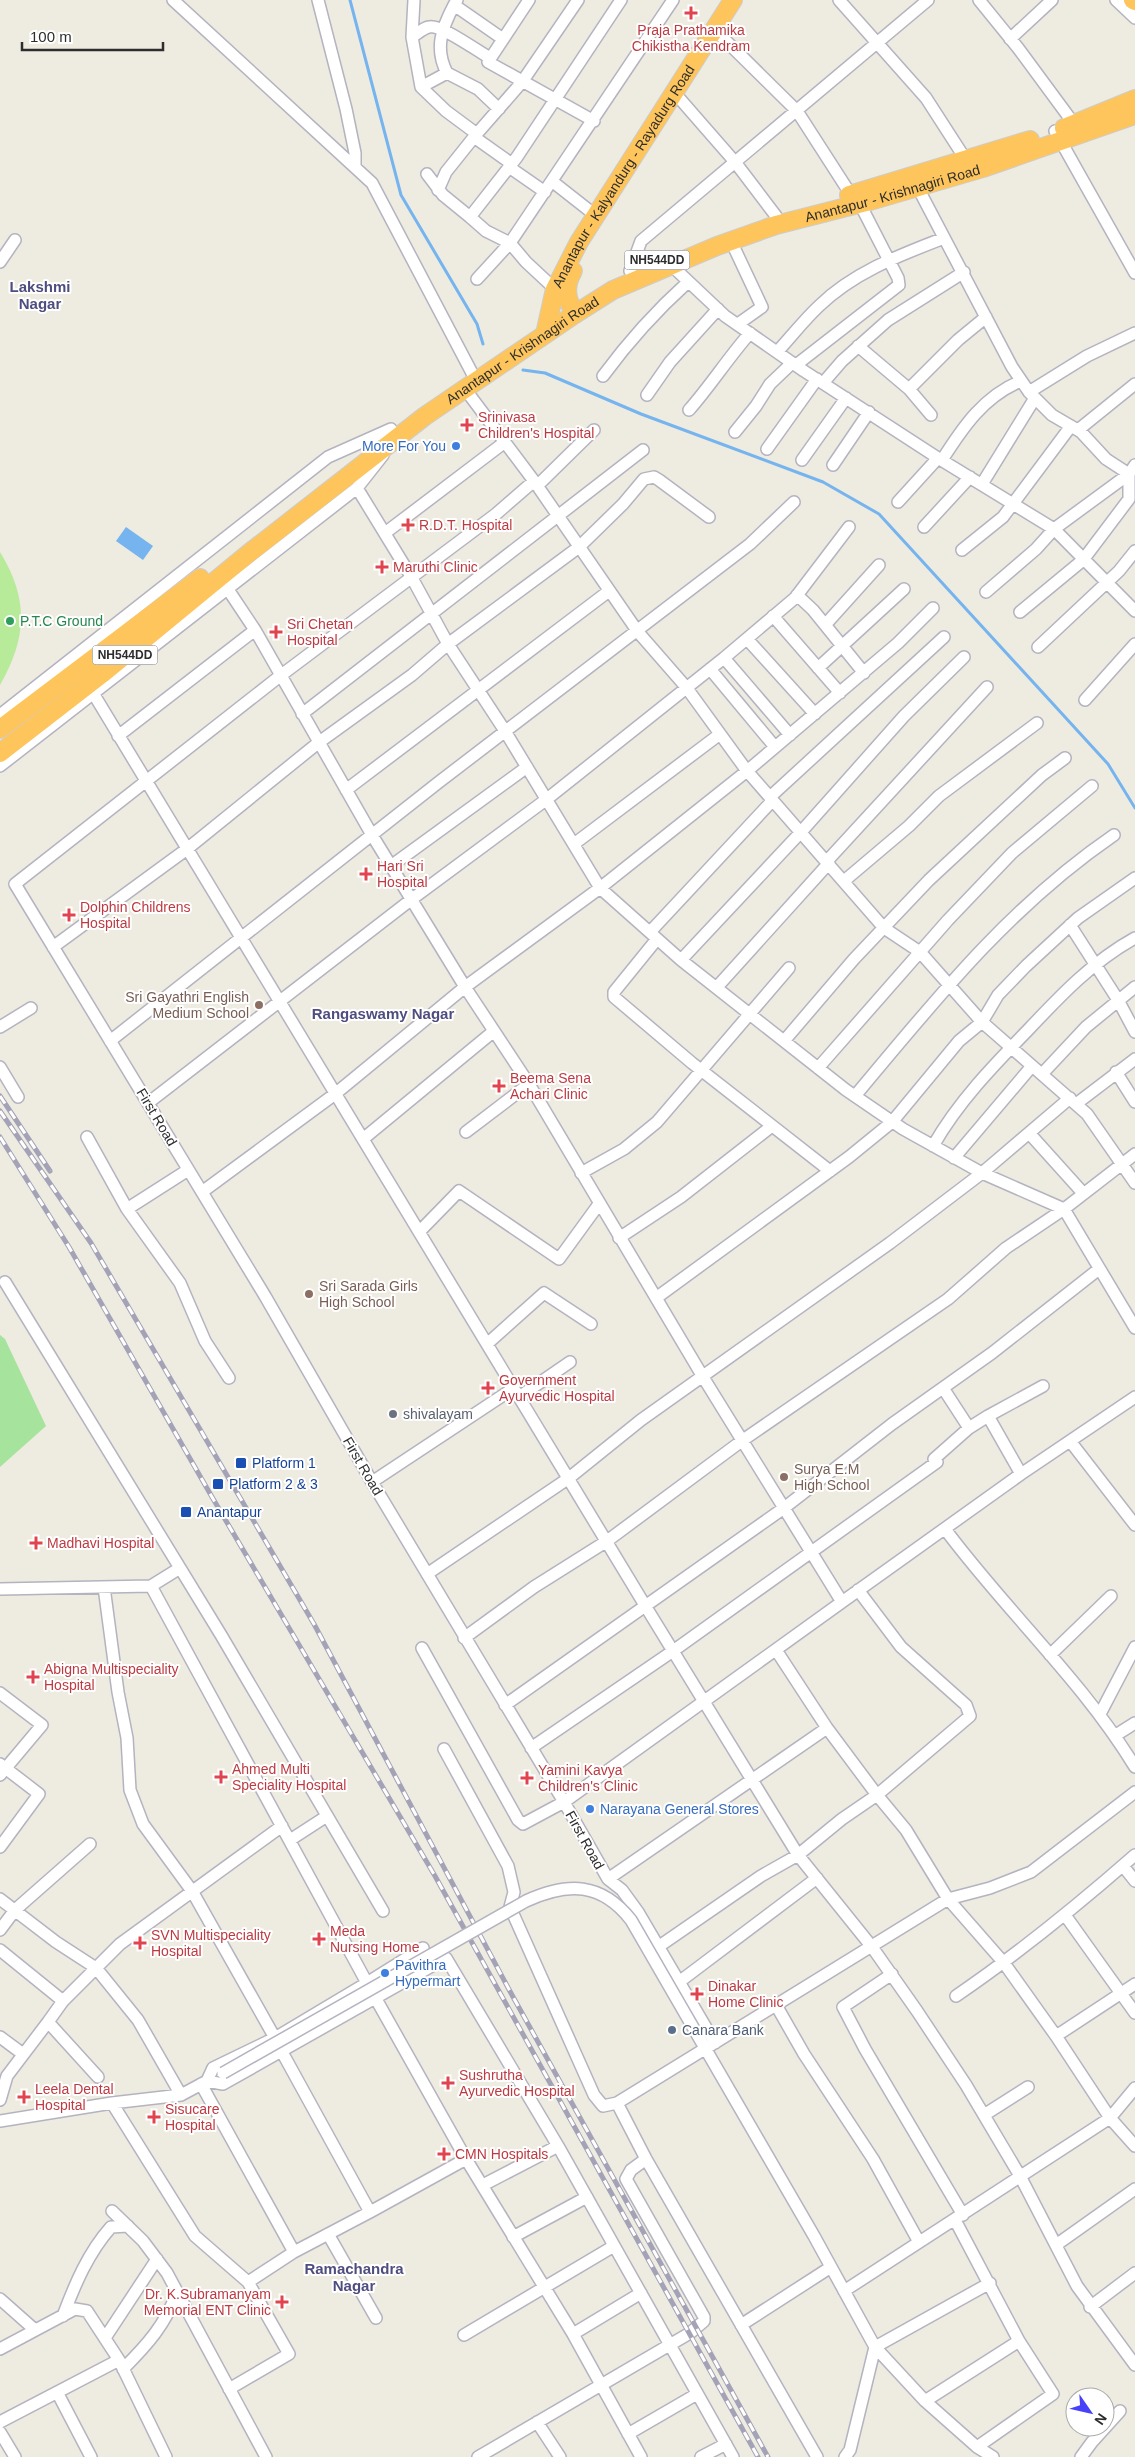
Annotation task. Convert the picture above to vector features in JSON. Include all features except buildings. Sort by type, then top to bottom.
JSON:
[{"type":"highway","name":"Anantapur - Kalyandurg - Rayadurg Road","points":[[547,327],[555,289],[595,215],[733,0]]},
{"type":"highway","name":"Anantapur - Kalyandurg - Rayadurg Road","points":[[572,309],[566,290],[574,267],[601,220],[744,0]]},
{"type":"highway","name":"Anantapur - Krishnagiri Road","points":[[1078,130],[1135,99]]},
{"type":"highway","name":"Anantapur - Krishnagiri Road","points":[[572,309],[670,265],[776,225],[856,201],[966,160],[1135,115]]},
{"type":"highway","name":"Anantapur - Krishnagiri Road","points":[[0,753],[102,674],[245,550],[394,434],[427,401],[468,381],[630,271],[730,231],[776,216],[918,188],[1058,136]]},
{"type":"highway","name":"NH544DD","points":[[0,729],[245,550]]},
{"type":"street","points":[[173,0],[372,183],[468,381],[505,442],[638,632],[686,687],[747,771],[884,928],[920,952],[982,1022],[1087,1114],[1135,1183]]},
{"type":"street","points":[[318,0],[356,153],[355,167]]},
{"type":"street","points":[[414,0],[412,37],[421,87],[511,166],[545,192]]},
{"type":"street","points":[[528,0],[488,62],[594,120]]},
{"type":"street","points":[[438,190],[446,172],[522,82],[578,0]]},
{"type":"street","points":[[470,217],[511,166],[621,0]]},
{"type":"street","points":[[477,278],[510,243],[553,182],[674,0]]},
{"type":"street","points":[[839,0],[926,98],[966,160]]},
{"type":"street","points":[[630,271],[641,241],[928,0]]},
{"type":"street","points":[[979,0],[1078,130]]},
{"type":"street","points":[[1010,39],[1052,0]]},
{"type":"street","points":[[1116,0],[1135,18]]},
{"type":"street","points":[[499,109],[478,89],[447,73],[440,56],[442,27],[455,3],[503,39]]},
{"type":"street","points":[[412,37],[428,27],[442,27],[464,44],[490,58]]},
{"type":"street","points":[[720,36],[797,111],[856,201],[899,281],[898,286],[770,384],[756,406],[735,432]]},
{"type":"street","points":[[421,87],[447,73]]},
{"type":"street","points":[[680,99],[736,162],[776,216]]},
{"type":"street","points":[[1058,136],[1135,273]]},
{"type":"street","points":[[427,174],[438,190],[486,231],[510,243],[526,262],[555,289]]},
{"type":"street","points":[[553,182],[595,215]]},
{"type":"street","points":[[918,188],[1021,381],[1052,415],[1074,428],[1106,459],[1132,470]]},
{"type":"street","points":[[777,352],[831,296],[888,260],[944,238]]},
{"type":"street","points":[[0,262],[16,240]]},
{"type":"street","points":[[731,241],[762,308],[738,324]]},
{"type":"street","points":[[670,265],[718,309],[794,364],[940,459],[1054,529],[1135,611]]},
{"type":"street","points":[[767,449],[820,381],[858,346],[895,314],[964,272]]},
{"type":"street","points":[[603,376],[621,351],[668,300],[688,282]]},
{"type":"street","points":[[646,395],[670,362],[718,309]]},
{"type":"street","points":[[909,389],[958,340],[986,317]]},
{"type":"street","points":[[689,410],[703,394],[725,361],[750,333]]},
{"type":"street","points":[[982,484],[1032,395],[1087,356],[1135,333]]},
{"type":"street","points":[[858,346],[909,389],[931,415]]},
{"type":"street","points":[[898,502],[940,459],[961,430],[982,406],[1005,387],[1021,381]]},
{"type":"street","points":[[962,550],[1003,517],[1074,428],[1135,384]]},
{"type":"street","points":[[802,460],[846,398]]},
{"type":"street","points":[[834,465],[869,412]]},
{"type":"street","points":[[146,781],[280,676],[536,484],[594,430]]},
{"type":"street","points":[[0,766],[357,488],[394,434]]},
{"type":"street","points":[[0,715],[328,457],[394,434]]},
{"type":"street","points":[[385,533],[505,442]]},
{"type":"street","points":[[302,714],[431,613],[559,518],[643,450]]},
{"type":"street","points":[[986,592],[1036,549],[1054,529],[1132,470]]},
{"type":"street","points":[[1020,612],[1083,560],[1129,500],[1132,470]]},
{"type":"street","points":[[53,947],[187,849],[318,743],[412,675],[448,644],[580,547],[623,504],[644,479],[654,477],[709,517]]},
{"type":"street","points":[[924,527],[970,477]]},
{"type":"street","points":[[357,488],[412,578],[448,644],[505,731],[600,888],[680,960],[818,1068],[892,1122],[982,1173],[1064,1209],[1135,1328]]},
{"type":"street","points":[[110,1041],[240,937],[505,731],[638,632],[750,544],[794,502]]},
{"type":"street","points":[[148,1103],[547,799],[724,658],[797,595],[849,527]]},
{"type":"street","points":[[1038,647],[1120,571],[1135,551]]},
{"type":"street","points":[[825,625],[879,565]]},
{"type":"street","points":[[227,588],[255,630],[372,835],[465,987],[529,1084],[619,1238],[743,1440],[810,1554],[842,1602]]},
{"type":"street","points":[[818,668],[904,589]]},
{"type":"street","points":[[346,790],[610,591]]},
{"type":"street","points":[[797,595],[825,625],[864,673]]},
{"type":"street","points":[[202,1192],[336,1094],[465,987],[600,888],[747,771],[864,673],[933,608]]},
{"type":"street","points":[[773,616],[840,693]]},
{"type":"street","points":[[118,736],[255,630]]},
{"type":"street","points":[[830,1171],[702,1070],[613,995],[654,936],[771,799],[944,637]]},
{"type":"street","points":[[747,639],[815,714]]},
{"type":"street","points":[[1085,700],[1135,644]]},
{"type":"street","points":[[680,960],[801,832],[904,716],[964,657]]},
{"type":"street","points":[[724,658],[790,735]]},
{"type":"street","points":[[710,669],[775,747]]},
{"type":"street","points":[[717,988],[828,862],[987,687]]},
{"type":"street","points":[[93,693],[798,1855],[892,1974],[984,2115],[1020,2176],[1076,2286],[1090,2307],[1134,2360]]},
{"type":"street","points":[[844,881],[909,826],[939,796],[1037,723]]},
{"type":"street","points":[[574,844],[720,734]]},
{"type":"street","points":[[784,1041],[884,928],[962,849],[991,825],[1042,775],[1065,758]]},
{"type":"street","points":[[391,866],[527,767]]},
{"type":"street","name":"First Road","points":[[146,781],[15,884],[265,1296],[372,1482],[564,1802],[608,1879],[622,1890],[638,1912],[679,1982],[711,2046]]},
{"type":"street","points":[[818,1068],[920,952],[1012,853],[1092,786]]},
{"type":"street","points":[[855,1096],[948,984],[1006,923],[1050,882],[1114,835]]},
{"type":"street","points":[[656,1298],[830,1171],[892,1122],[959,1042],[982,1022],[998,995],[1070,925],[1135,878]]},
{"type":"street","points":[[1070,925],[1118,1000],[1135,1032]]},
{"type":"street","points":[[933,1146],[944,1125],[965,1098],[1011,1047],[1069,988],[1096,965],[1135,938]]},
{"type":"street","points":[[581,1173],[624,1149],[646,1133],[790,968]]},
{"type":"street","points":[[1042,1074],[1086,1027],[1135,987]]},
{"type":"street","points":[[0,1027],[31,1008]]},
{"type":"street","points":[[363,1139],[494,1031]]},
{"type":"street","points":[[427,1574],[568,1478],[641,1420],[890,1243],[982,1173],[1029,1133],[1135,1059]]},
{"type":"street","points":[[954,1158],[1032,1066]]},
{"type":"street","points":[[0,1067],[18,1097]]},
{"type":"street","points":[[1116,1072],[1135,1102]]},
{"type":"street","points":[[466,1132],[529,1084]]},
{"type":"street","points":[[619,1238],[681,1197],[772,1126]]},
{"type":"street","points":[[1029,1133],[1084,1193]]},
{"type":"street","points":[[87,1137],[127,1209],[180,1283],[203,1336],[229,1378]]},
{"type":"street","points":[[464,1638],[534,1587],[607,1541],[743,1440],[948,1299],[1006,1248],[1064,1209],[1135,1154]]},
{"type":"street","points":[[127,1209],[188,1170]]},
{"type":"street","points":[[419,1232],[459,1191],[559,1259],[599,1204]]},
{"type":"street","points":[[505,1705],[784,1508],[892,1424],[992,1354],[1099,1269]]},
{"type":"street","points":[[5,1282],[180,1568],[383,1911]]},
{"type":"street","points":[[487,1344],[544,1293],[591,1324]]},
{"type":"street","points":[[372,1482],[517,1392],[570,1362]]},
{"type":"street","points":[[531,1748],[810,1554],[936,1461],[969,1428],[1043,1386]]},
{"type":"street","points":[[943,1388],[969,1428]]},
{"type":"street","points":[[422,1648],[521,1823],[525,1823],[564,1802],[858,1590],[1135,1397]]},
{"type":"street","points":[[988,1416],[1022,1474]]},
{"type":"street","points":[[1070,1441],[1133,1518]]},
{"type":"street","points":[[945,1529],[973,1566],[1100,1714],[1116,1735],[1135,1767]]},
{"type":"street","points":[[0,1589],[151,1586],[180,1568]]},
{"type":"street","points":[[151,1586],[367,1983],[466,2159],[573,2334],[640,2457]]},
{"type":"street","points":[[104,1587],[118,1692],[127,1738],[130,1790],[144,1824],[192,1891],[275,2038]]},
{"type":"street","points":[[658,1948],[761,1876],[798,1855],[842,1819],[877,1795],[970,1716],[966,1705],[901,1647],[858,1590]]},
{"type":"street","points":[[1050,1655],[1111,1596]]},
{"type":"street","points":[[1100,1714],[1135,1647]]},
{"type":"street","points":[[776,1650],[827,1728],[906,1830],[948,1899],[1004,1964],[1056,2036],[1110,2118],[1135,2146]]},
{"type":"street","points":[[0,1694],[42,1725],[2,1769],[39,1794],[0,1848]]},
{"type":"street","points":[[1116,1735],[1135,1723]]},
{"type":"street","points":[[608,1879],[827,1728]]},
{"type":"street","points":[[444,1750],[508,1866],[514,1892],[510,1907],[594,2095],[603,2106],[617,2103],[650,2080],[711,2046],[948,1899],[990,1888],[1031,1872],[1135,1792]]},
{"type":"street","points":[[290,1840],[327,1816]]},
{"type":"street","points":[[0,2100],[7,2076],[23,2054],[64,2001],[120,1944],[282,1826]]},
{"type":"street","points":[[0,1930],[15,1910],[90,1844]]},
{"type":"street","points":[[956,1996],[1004,1964],[1135,1855]]},
{"type":"street","points":[[1123,1866],[1135,1881]]},
{"type":"street","points":[[679,1982],[817,1878]]},
{"type":"street","points":[[0,2121],[112,2103],[181,2095],[526,1901],[550,1890],[589,1890],[618,1904],[631,1920],[694,2029],[711,2046],[875,2347],[925,2401],[977,2447],[993,2457]]},
{"type":"street","points":[[0,1899],[56,1942],[96,1968],[138,2020],[181,2095]]},
{"type":"street","points":[[1065,1915],[1120,1995],[1135,2013]]},
{"type":"street","points":[[204,2083],[213,2068],[275,2038],[423,1948]]},
{"type":"street","points":[[0,1950],[64,2001]]},
{"type":"street","points":[[204,2083],[223,2084],[446,1958],[558,2146],[733,2457]]},
{"type":"street","points":[[892,1974],[843,2006],[959,2218],[1018,2341],[1053,2394],[977,2447]]},
{"type":"street","points":[[1056,2036],[1135,1984]]},
{"type":"street","points":[[776,2005],[804,2054],[873,2159],[919,2242]]},
{"type":"street","points":[[48,2022],[98,2076]]},
{"type":"street","points":[[0,2037],[23,2054]]},
{"type":"street","points":[[282,2052],[370,2212]]},
{"type":"street","points":[[204,2083],[294,2252]]},
{"type":"street","points":[[984,2115],[1028,2087]]},
{"type":"street","points":[[844,2291],[959,2218],[1110,2118],[1135,2088]]},
{"type":"street","points":[[112,2103],[195,2236],[248,2282],[289,2354],[229,2389]]},
{"type":"street","points":[[617,2103],[646,2158],[817,2457]]},
{"type":"street","points":[[482,2186],[558,2146]]},
{"type":"street","points":[[478,2457],[701,2325],[704,2317],[626,2178],[631,2170],[646,2158]]},
{"type":"street","points":[[248,2282],[294,2252],[466,2159]]},
{"type":"street","points":[[1056,2245],[1135,2189]]},
{"type":"street","points":[[513,2237],[587,2197]]},
{"type":"street","points":[[112,2211],[157,2258],[266,2457]]},
{"type":"street","points":[[63,2316],[80,2273],[102,2237],[111,2227],[128,2226]]},
{"type":"street","points":[[328,2234],[376,2318]]},
{"type":"street","points":[[464,2335],[543,2286],[614,2246]]},
{"type":"street","points":[[105,2338],[157,2258]]},
{"type":"street","points":[[741,2325],[831,2267]]},
{"type":"street","points":[[1090,2307],[1135,2273]]},
{"type":"street","points":[[845,2457],[852,2441],[875,2347],[990,2283]]},
{"type":"street","points":[[0,2422],[57,2392],[121,2365],[148,2344],[164,2323],[177,2292]]},
{"type":"street","points":[[573,2334],[641,2294]]},
{"type":"street","points":[[0,2299],[35,2330]]},
{"type":"street","points":[[0,2349],[75,2309],[82,2308],[88,2311],[121,2365],[166,2457]]},
{"type":"street","points":[[925,2401],[1018,2341]]},
{"type":"street","points":[[57,2392],[92,2457]]},
{"type":"street","points":[[628,2434],[697,2394]]},
{"type":"street","points":[[1081,2457],[1120,2411]]},
{"type":"street","points":[[537,2422],[560,2457]]},
{"type":"street","points":[[0,2432],[15,2457]]},
{"type":"street","points":[[701,2457],[726,2444]]},
{"type":"green space","name":"P.T.C Ground","points":[[0,552],[16,586],[21,618],[20,635],[15,651],[0,685]]},
{"type":"green space","points":[[0,1335],[5,1339],[46,1426],[0,1467]]},
{"type":"water","points":[[126,527],[153,546],[143,560],[116,541]]},
{"type":"waterway","points":[[350,0],[401,195],[477,324],[483,344]]},
{"type":"waterway","points":[[523,370],[545,373],[641,414],[823,482],[879,514],[1108,764],[1135,808]]},
{"type":"railway","points":[[0,1096],[50,1171]]},
{"type":"railway","points":[[0,1111],[91,1243],[314,1624],[512,1995],[768,2457]]},
{"type":"railway","points":[[0,1137],[69,1247],[212,1497],[435,1876],[758,2457]]},
{"type":"place","name":"Praja Prathamika Chikistha Kendram","points":[[691,13]]},
{"type":"place","name":"Srinivasa Children's Hospital","points":[[467,425]]},
{"type":"place","name":"More For You","points":[[456,446]]},
{"type":"place","name":"R.D.T. Hospital","points":[[408,525]]},
{"type":"place","name":"Maruthi Clinic","points":[[382,567]]},
{"type":"place","name":"P.T.C Ground","points":[[10,621]]},
{"type":"place","name":"Sri Chetan Hospital","points":[[276,632]]},
{"type":"place","name":"Hari Sri Hospital","points":[[366,874]]},
{"type":"place","name":"Dolphin Childrens Hospital","points":[[69,915]]},
{"type":"place","name":"Sri Gayathri English Medium School","points":[[259,1005]]},
{"type":"place","name":"Beema Sena Achari Clinic","points":[[499,1086]]},
{"type":"place","name":"Sri Sarada Girls High School","points":[[309,1294]]},
{"type":"place","name":"Government Ayurvedic Hospital","points":[[488,1388]]},
{"type":"place","name":"shivalayam","points":[[393,1414]]},
{"type":"place","name":"Platform 1","points":[[241,1463]]},
{"type":"place","name":"Surya E.M High School","points":[[784,1477]]},
{"type":"place","name":"Platform 2 & 3","points":[[218,1484]]},
{"type":"place","name":"Anantapur","points":[[186,1512]]},
{"type":"place","name":"Madhavi Hospital","points":[[36,1543]]},
{"type":"place","name":"Abigna Multispeciality Hospital","points":[[33,1677]]},
{"type":"place","name":"Ahmed Multi Speciality Hospital","points":[[221,1777]]},
{"type":"place","name":"Yamini Kavya Children's Clinic","points":[[527,1778]]},
{"type":"place","name":"Narayana General Stores","points":[[590,1809]]},
{"type":"place","name":"Meda Nursing Home","points":[[319,1939]]},
{"type":"place","name":"SVN Multispeciality Hospital","points":[[140,1943]]},
{"type":"place","name":"Pavithra Hypermart","points":[[385,1973]]},
{"type":"place","name":"Dinakar Home Clinic","points":[[697,1994]]},
{"type":"place","name":"Canara Bank","points":[[672,2030]]},
{"type":"place","name":"Sushrutha Ayurvedic Hospital","points":[[448,2083]]},
{"type":"place","name":"Leela Dental Hospital","points":[[24,2097]]},
{"type":"place","name":"Sisucare Hospital","points":[[154,2117]]},
{"type":"place","name":"CMN Hospitals","points":[[444,2154]]},
{"type":"place","name":"Dr. K.Subramanyam Memorial ENT Clinic","points":[[282,2302]]},
{"type":"district","name":"Lakshmi Nagar","points":[[40,294]]},
{"type":"district","name":"Rangaswamy Nagar","points":[[383,1013]]},
{"type":"district","name":"Ramachandra Nagar","points":[[354,2276]]}]
